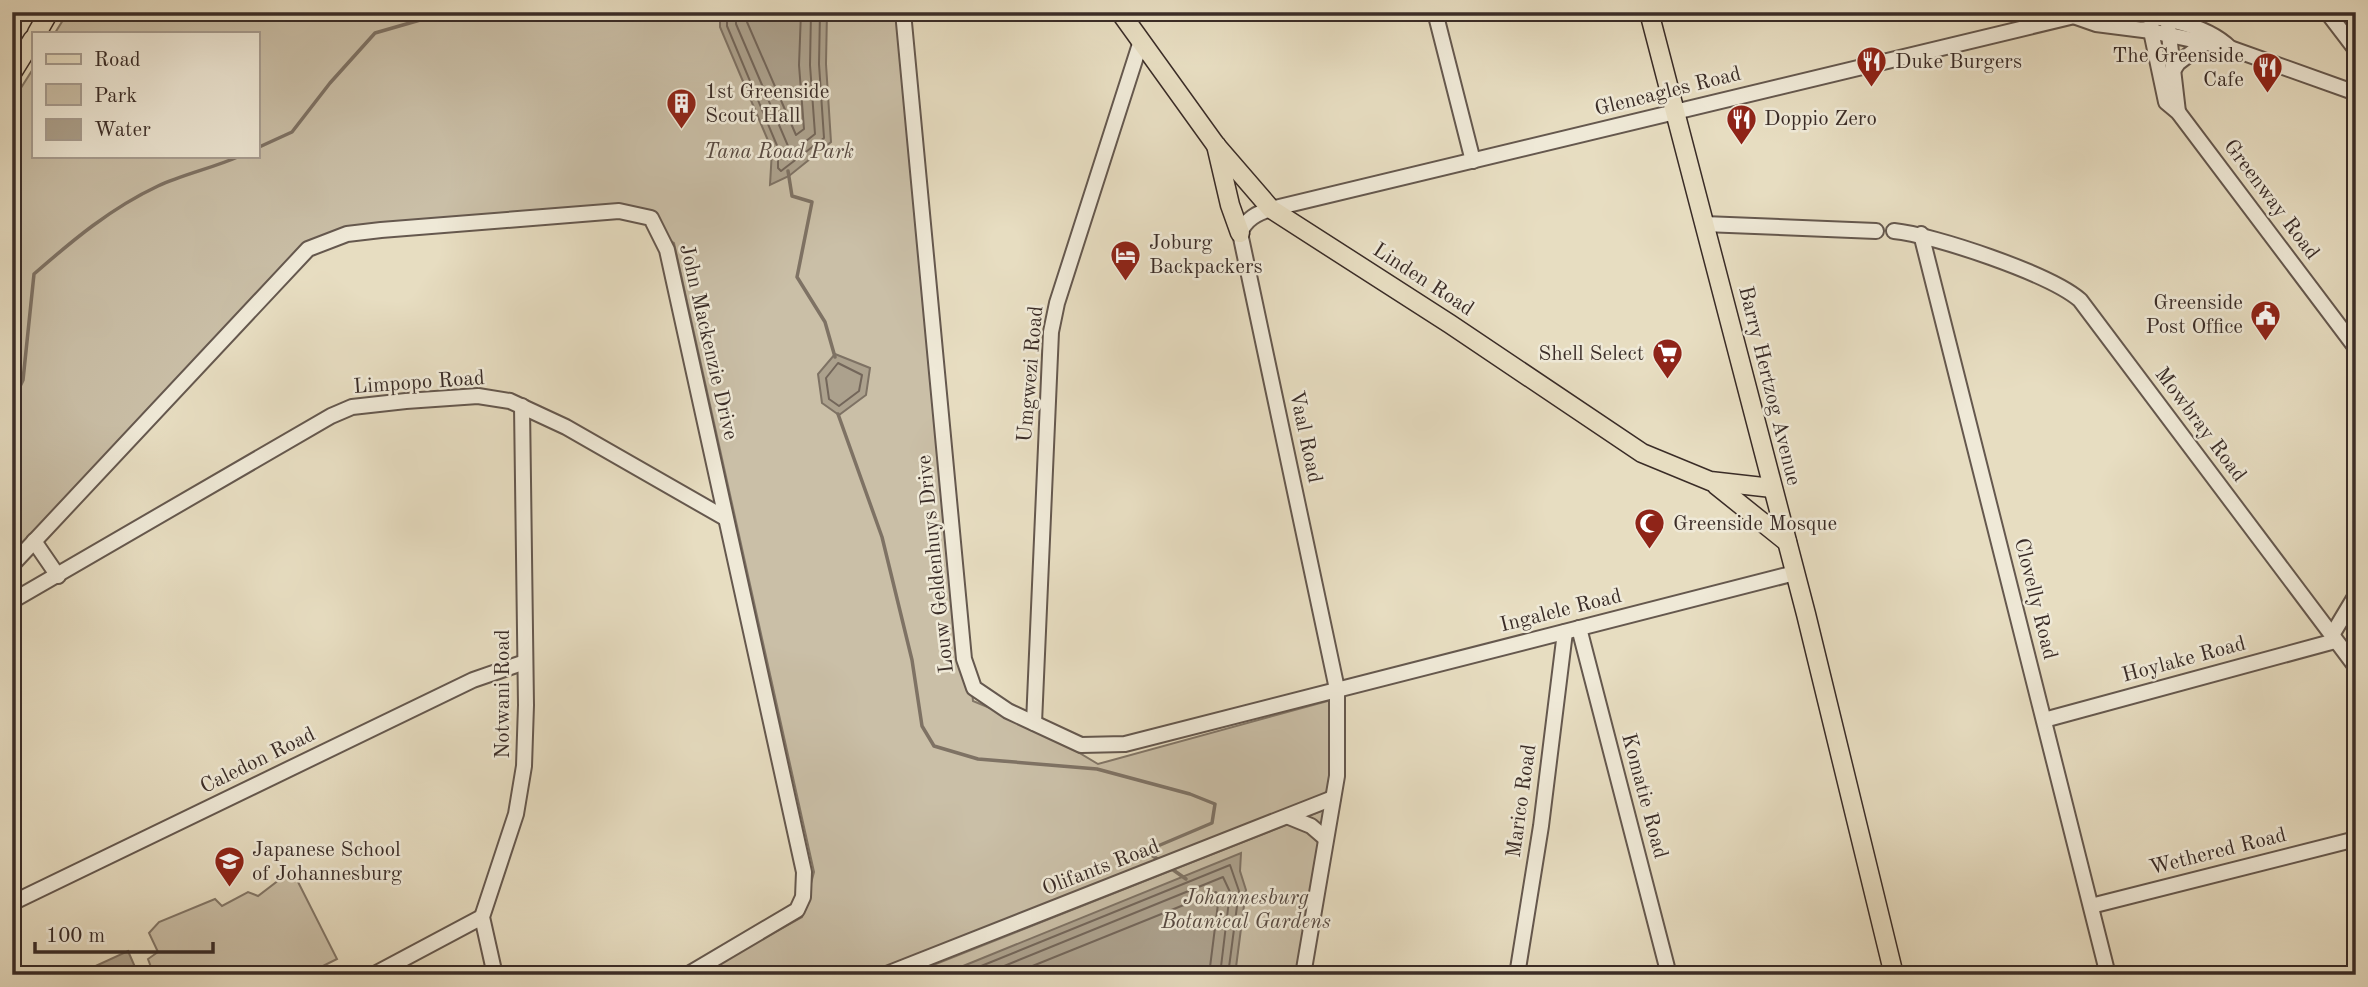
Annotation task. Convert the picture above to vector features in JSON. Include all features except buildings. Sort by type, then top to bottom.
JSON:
[{"type":"main road","points":[[38,32],[49,12]]},
{"type":"main road","name":"Linden Road","points":[[1120,12],[1215,144],[1271,209],[1450,324],[1642,453],[1710,481],[1772,488]]},
{"type":"main road","name":"Barry Hertzog Avenue","points":[[1649,12],[1796,573],[1894,975]]},
{"type":"main road","points":[[12,74],[32,41]]},
{"type":"main road","points":[[1215,144],[1240,233]]},
{"type":"main road","points":[[1710,481],[1787,542]]},
{"type":"street","name":"Louw Geldenhuys Drive","points":[[903,12],[966,668],[980,694],[1081,746],[1112,745],[1337,689]]},
{"type":"street","points":[[1435,12],[1473,161]]},
{"type":"street","name":"Gleneagles Road","points":[[1271,209],[2091,12]]},
{"type":"street","name":"Gleneagles Road","points":[[2118,12],[2151,24],[2213,35],[2230,48]]},
{"type":"street","points":[[2327,12],[2356,51]]},
{"type":"street","name":"Gleneagles Road","points":[[2076,17],[2096,24],[2151,24]]},
{"type":"street","name":"Greenway Road","points":[[2151,24],[2166,102],[2178,112],[2356,348]]},
{"type":"street","name":"Gleneagles Road","points":[[2168,27],[2203,44],[2230,48],[2356,93]]},
{"type":"street","name":"Greenway Road","points":[[2168,27],[2178,112]]},
{"type":"street","name":"Umgwezi Road","points":[[1034,723],[1049,358],[1054,317],[1141,41]]},
{"type":"street","points":[[2172,72],[2178,62],[2203,44]]},
{"type":"street","points":[[1240,233],[1253,216],[1271,209]]},
{"type":"street","name":"John Mackenzie Drive","points":[[12,565],[309,249],[356,233],[619,211],[651,218],[663,239],[797,836],[804,891],[801,904],[792,914],[687,975]]},
{"type":"street","points":[[1704,224],[1876,231]]},
{"type":"street","name":"Mowbray Road","points":[[1894,231],[1921,234],[2063,287],[2080,300],[2356,667]]},
{"type":"street","name":"Vaal Road","points":[[1240,233],[1337,689]]},
{"type":"street","name":"Clovelly Road","points":[[1921,234],[2108,975]]},
{"type":"street","name":"Limpopo Road","points":[[12,601],[342,410],[363,405],[478,396],[522,406],[566,427],[725,518]]},
{"type":"street","name":"Notwani Road","points":[[495,975],[482,918],[521,791],[526,705],[522,406]]},
{"type":"street","points":[[34,541],[58,576]]},
{"type":"street","name":"Ingalele Road","points":[[1337,689],[1796,573]]},
{"type":"street","points":[[2334,638],[2356,595]]},
{"type":"street","name":"Marico Road","points":[[1517,975],[1572,630]]},
{"type":"street","name":"Komatie Road","points":[[1572,630],[1669,975]]},
{"type":"street","name":"Hoylake Road","points":[[2044,720],[2334,638]]},
{"type":"street","name":"Caledon Road","points":[[12,903],[473,680],[525,662]]},
{"type":"street","points":[[1303,975],[1340,743],[1337,689]]},
{"type":"street","name":"Olifants Road","points":[[884,975],[1333,798]]},
{"type":"street","points":[[1289,817],[1311,826],[1325,838]]},
{"type":"street","name":"Wethered Road","points":[[2091,906],[2356,839]]},
{"type":"street","points":[[375,974],[482,918]]},
{"type":"green space","name":"Tana Road Park","points":[[68,12],[905,12],[973,701],[1036,727],[1098,764],[1335,699],[1328,795],[868,975],[698,975],[802,917],[814,872],[674,243],[635,216],[352,235],[308,251],[12,575],[12,102],[32,71],[32,158],[259,158],[259,32],[56,32]]},
{"type":"green space","name":"Johannesburg Botanical Gardens","points":[[1326,809],[1303,975],[908,975]]},
{"type":"green space","points":[[292,870],[337,959],[305,975],[154,975],[148,959],[158,952],[149,933],[159,922],[215,899],[222,906],[248,892],[258,896]]},
{"type":"water","points":[[720,12],[827,12],[826,64],[831,142],[789,176],[770,185],[772,150],[720,27]]},
{"type":"water","points":[[835,354],[870,368],[866,395],[839,415],[822,403],[818,374]]},
{"type":"water","points":[[1241,853],[1240,871],[1246,890],[1235,975],[941,975]]},
{"type":"water","points":[[128,951],[135,967],[118,975],[92,975],[89,969]]},
{"type":"waterway","points":[[259,147],[292,132],[330,83],[375,33],[448,12]]},
{"type":"waterway","points":[[12,403],[23,380],[34,274],[124,204],[168,182],[235,158]]},
{"type":"waterway","points":[[788,171],[792,196],[812,202],[797,277],[825,322],[835,357]]},
{"type":"waterway","points":[[838,414],[882,537],[912,660],[922,726],[934,746],[978,759],[1097,769],[1190,794],[1215,804],[1212,823],[1146,851],[1160,861]]},
{"type":"waterway","points":[[1169,867],[1186,879]]},
{"type":"place","name":"Duke Burgers","points":[[1872,89]]},
{"type":"place","name":"The Greenside Cafe","points":[[2267,95]]},
{"type":"place","name":"1st Greenside Scout Hall","points":[[682,131]]},
{"type":"place","name":"Doppio Zero","points":[[1741,146]]},
{"type":"place","name":"Joburg Backpackers","points":[[1126,282]]},
{"type":"place","name":"Greenside Post Office","points":[[2266,342]]},
{"type":"place","name":"Shell Select","points":[[1667,381]]},
{"type":"place","name":"Greenside Mosque","points":[[1650,551]]},
{"type":"place","name":"Japanese School of Johannesburg","points":[[229,889]]}]
